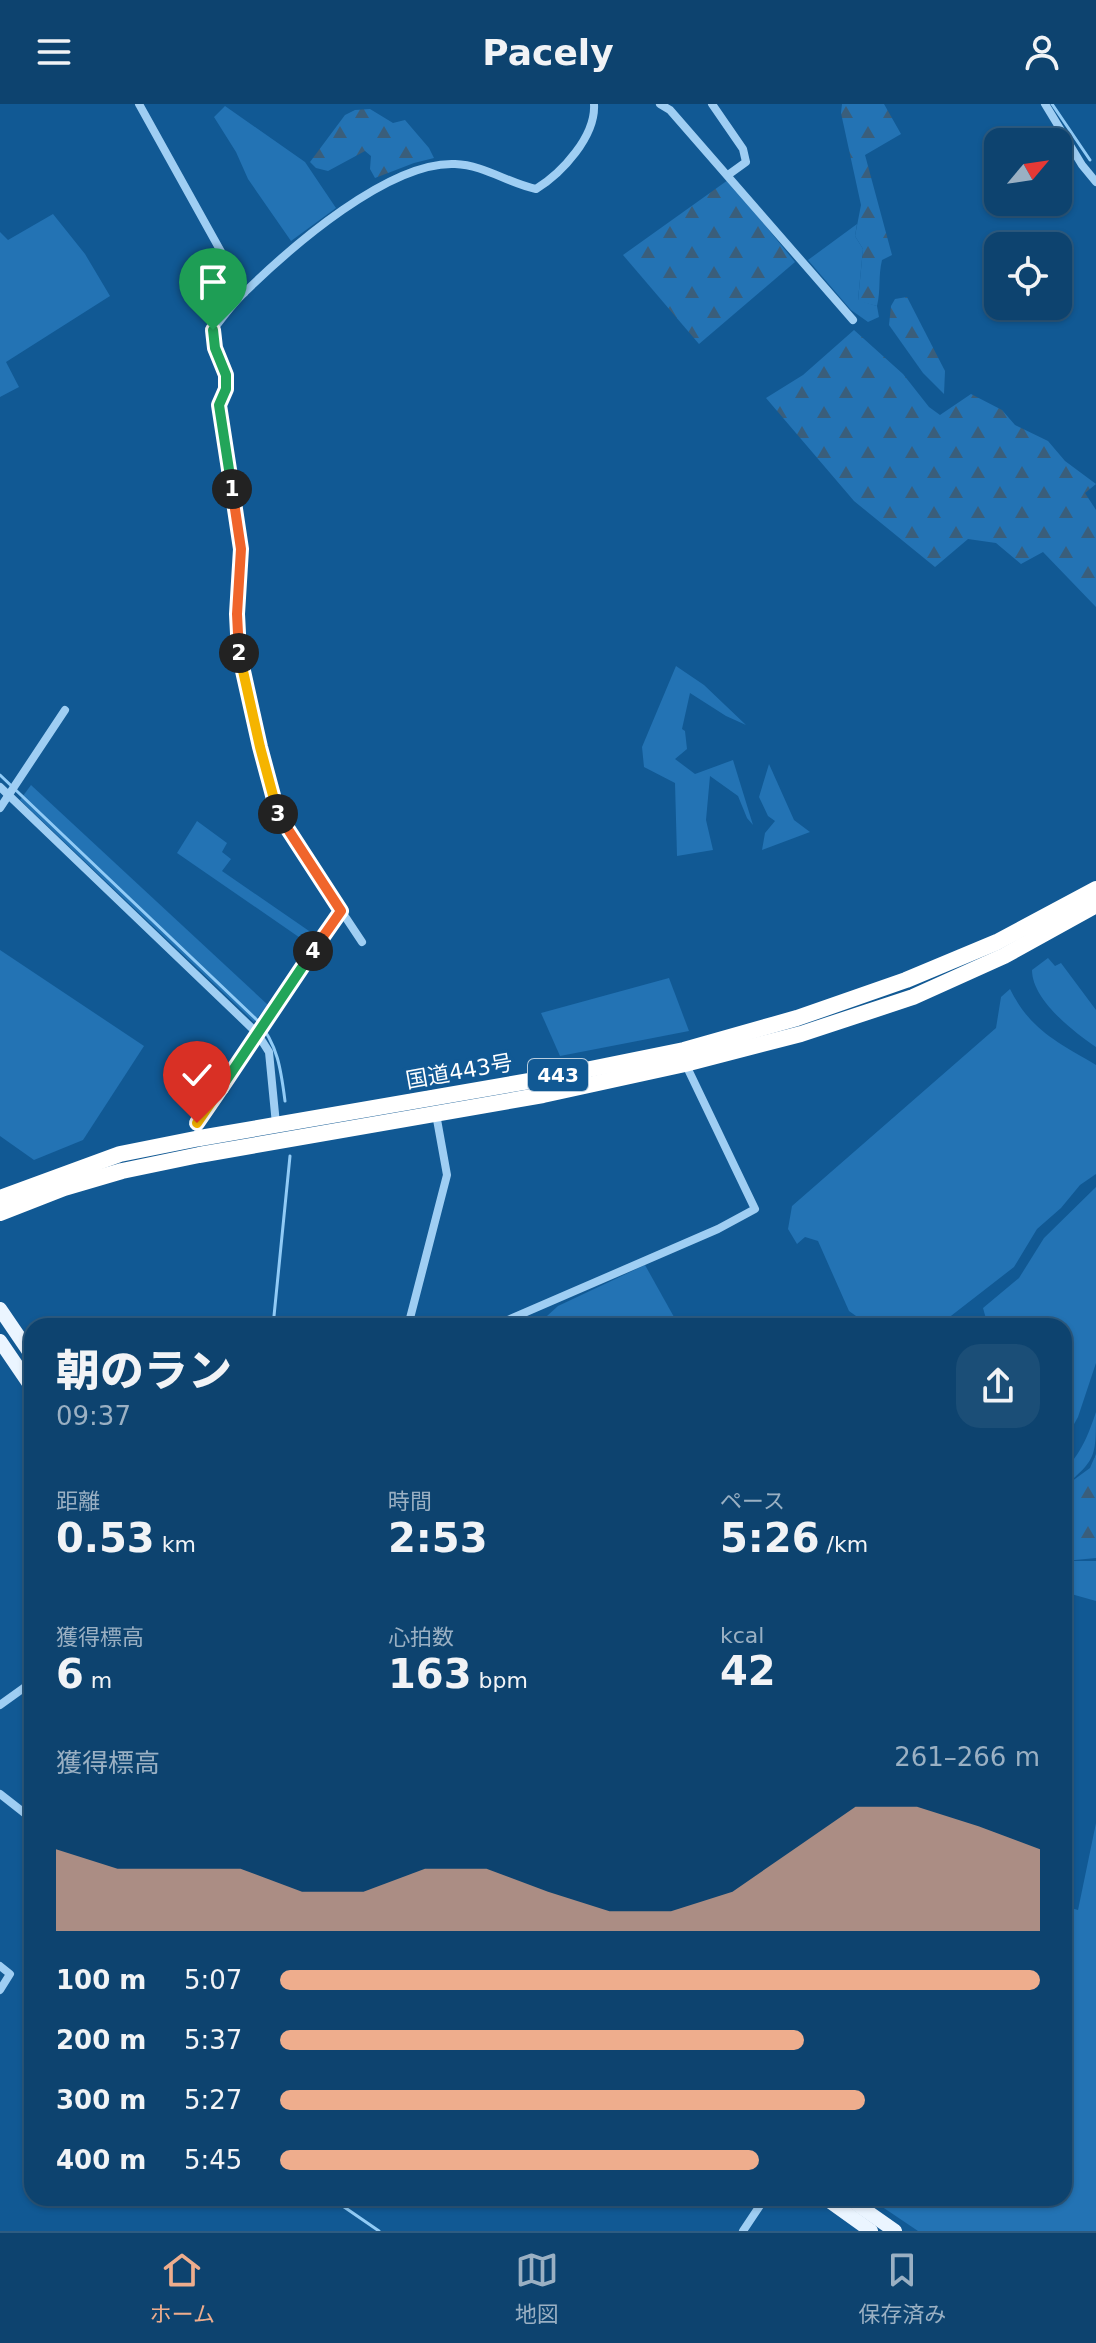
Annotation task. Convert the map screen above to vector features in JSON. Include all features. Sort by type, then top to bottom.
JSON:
[{"type":"highway","name":"国道443号","points":[[0,1198],[120,1154],[276,1124],[685,1057],[906,980],[997,942],[1096,889]]},
{"type":"highway","name":"国道443号","points":[[0,1213],[54,1191],[122,1171],[436,1115],[685,1057],[801,1034],[913,997],[1004,956],[1096,905]]},
{"type":"main road","points":[[0,1309],[24,1344]]},
{"type":"main road","points":[[0,1341],[24,1376]]},
{"type":"main road","points":[[836,2206],[871,2231]]},
{"type":"main road","points":[[859,2206],[895,2231]]},
{"type":"street","points":[[139,104],[244,293]]},
{"type":"street","points":[[362,942],[279,817],[260,747],[238,645],[241,549],[219,405],[226,389],[226,375],[215,348],[213,330],[244,293],[297,245],[375,188],[398,176],[426,166],[452,163],[473,165],[536,189],[552,179],[576,149],[595,120],[594,104]]},
{"type":"street","points":[[660,104],[670,110],[853,320]]},
{"type":"street","points":[[712,104],[743,149],[746,162],[728,175]]},
{"type":"street","points":[[1045,104],[1092,171],[1096,182]]},
{"type":"street","points":[[0,808],[65,710]]},
{"type":"street","points":[[0,787],[10,793],[258,1032],[269,1052],[276,1124]]},
{"type":"street","points":[[200,1138],[197,1123],[341,911]]},
{"type":"street","points":[[512,1318],[718,1229],[755,1209],[685,1057]]},
{"type":"street","points":[[410,1318],[447,1175],[434,1097]]},
{"type":"street","points":[[0,1705],[24,1688]]},
{"type":"street","points":[[0,1794],[24,1813]]},
{"type":"street","points":[[0,1966],[10,1974],[0,1990]]},
{"type":"street","points":[[743,2231],[760,2206]]},
{"type":"green space","points":[[842,104],[884,104],[901,134],[865,155],[892,255],[882,260],[877,306],[858,301],[863,249],[855,236],[861,205],[841,113]]},
{"type":"green space","points":[[225,106],[305,162],[336,208],[291,241],[248,179],[236,152],[214,117]]},
{"type":"green space","points":[[370,109],[393,123],[405,120],[434,158],[375,178],[370,169],[371,156],[365,151],[328,171],[316,168],[310,162],[345,115],[355,110]]},
{"type":"green space","points":[[728,180],[795,262],[699,344],[623,255]]},
{"type":"green space","points":[[53,214],[85,254],[110,296],[6,362],[19,387],[0,397],[0,232],[8,240]]},
{"type":"green space","points":[[857,224],[855,236],[863,249],[858,300],[877,306],[879,317],[868,322],[851,310],[808,260]]},
{"type":"green space","points":[[907,297],[945,371],[944,394],[923,373],[889,325],[895,299]]},
{"type":"green space","points":[[854,330],[903,374],[929,407],[940,415],[971,394],[1002,410],[1015,425],[1048,441],[1065,461],[1096,484],[1085,493],[1096,510],[1096,607],[1043,552],[1021,564],[996,543],[968,539],[935,567],[854,501],[766,398],[803,375]]},
{"type":"green space","points":[[676,666],[704,685],[746,725],[690,693],[682,729],[685,731],[687,749],[675,759],[695,774],[733,760],[753,825],[738,796],[710,776],[706,820],[713,850],[677,856],[675,783],[644,767],[642,747]]},
{"type":"green space","points":[[769,764],[794,820],[810,832],[762,850],[765,833],[775,821],[768,816],[759,797]]},
{"type":"green space","points":[[31,785],[268,1005],[254,1022],[20,800]]},
{"type":"green space","points":[[197,821],[227,843],[222,852],[231,859],[222,871],[312,933],[306,942],[177,853]]},
{"type":"green space","points":[[0,950],[144,1046],[83,1140],[34,1160],[0,1136]]},
{"type":"green space","points":[[1048,958],[1055,966],[1061,963],[1096,1010],[1096,1047],[1056,1014],[1039,993],[1032,970]]},
{"type":"green space","points":[[669,978],[689,1031],[560,1056],[541,1013]]},
{"type":"green space","points":[[1010,989],[1036,1025],[1096,1065],[1096,1174],[1080,1185],[1061,1208],[1037,1229],[1014,1267],[948,1318],[859,1318],[849,1311],[818,1241],[805,1237],[797,1244],[788,1229],[792,1206],[996,1028],[1001,997]]},
{"type":"green space","points":[[1096,1187],[1096,1363],[1072,1428],[1072,1318],[986,1318],[983,1308],[1019,1278],[1044,1238]]},
{"type":"green space","points":[[645,1265],[675,1318],[545,1318],[558,1306]]},
{"type":"green space","points":[[1096,1412],[1096,1439],[1092,1456],[1072,1479],[1072,1462]]},
{"type":"green space","points":[[1096,1454],[1096,1558],[1072,1560],[1072,1481],[1090,1468]]},
{"type":"green space","points":[[1072,1561],[1096,1561],[1096,1601],[1072,1594]]},
{"type":"green space","points":[[1096,1823],[1096,2231],[918,2231],[881,2206],[1072,2206],[1072,1908],[1078,1910]]},
{"type":"waterway","points":[[1052,104],[1090,160]]},
{"type":"waterway","points":[[0,775],[257,1020],[274,1048],[285,1101]]},
{"type":"waterway","points":[[274,1318],[290,1156]]},
{"type":"waterway","points":[[343,2206],[379,2231]]},
{"type":"route","points":[[197,1123],[341,911],[279,817],[260,747],[238,645],[241,549],[219,405],[226,389],[226,375],[215,348],[213,330]]}]
